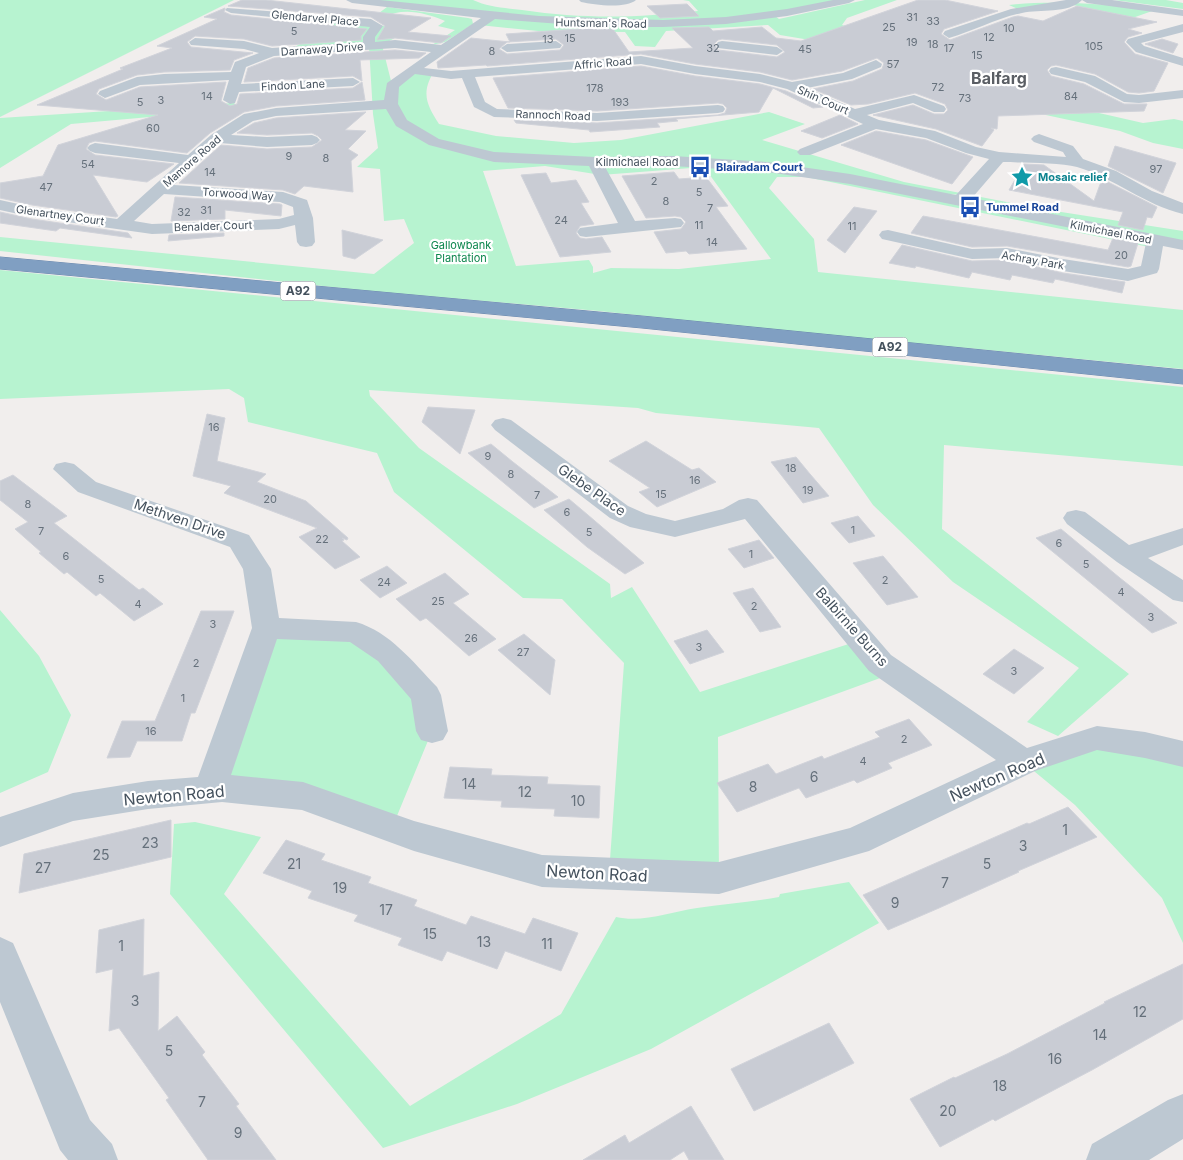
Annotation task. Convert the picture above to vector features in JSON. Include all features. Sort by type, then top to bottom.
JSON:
[{"type":"highway","name":"A92","points":[[0,263],[642,322],[1183,377]]},
{"type":"street","name":"Huntsman's Road","points":[[352,0],[491,17],[590,24],[688,24],[788,14],[840,1]]},
{"type":"street","points":[[585,0],[599,3],[643,0]]},
{"type":"street","points":[[949,34],[1020,10],[1049,8],[1068,4],[1076,0]]},
{"type":"street","points":[[1087,0],[1157,5],[1183,13]]},
{"type":"street","points":[[1002,2],[1020,10]]},
{"type":"street","name":"Glendarvel Place","points":[[232,10],[371,23],[377,26],[369,36],[369,45]]},
{"type":"street","points":[[391,104],[392,86],[443,48],[491,17]]},
{"type":"street","points":[[1056,71],[1090,79],[1124,98],[1139,99],[1181,78],[1132,42],[1183,28]]},
{"type":"street","points":[[195,42],[244,45],[272,52]]},
{"type":"street","name":"Darnaway Drive","points":[[234,88],[240,65],[272,52],[404,44],[443,48]]},
{"type":"street","points":[[507,48],[556,45]]},
{"type":"street","points":[[722,45],[777,51]]},
{"type":"street","points":[[530,47],[543,68]]},
{"type":"street","points":[[726,72],[746,48]]},
{"type":"street","name":"Affric Road","points":[[412,70],[451,75],[641,60],[695,70],[726,72],[792,86]]},
{"type":"street","points":[[792,86],[838,77],[869,68],[876,64]]},
{"type":"street","points":[[309,84],[310,68]]},
{"type":"street","name":"Rannoch Road","points":[[467,74],[479,104],[494,113],[597,117],[718,109]]},
{"type":"street","name":"Findon Lane","points":[[105,94],[137,81],[164,78],[234,88],[353,82]]},
{"type":"street","name":"Shin Court","points":[[792,86],[854,114]]},
{"type":"street","points":[[854,114],[914,99],[939,109]]},
{"type":"street","name":"Mamore Road","points":[[121,224],[216,138],[249,117],[276,112],[391,104]]},
{"type":"street","name":"Kilmichael Road","points":[[391,104],[401,123],[434,142],[494,157],[595,162],[674,161],[767,167],[850,179],[1155,241],[1183,245]]},
{"type":"street","points":[[854,114],[875,124],[930,134],[971,150],[999,157],[1076,162],[1110,174],[1146,195],[1183,209]]},
{"type":"street","points":[[805,152],[875,124]]},
{"type":"street","points":[[1039,140],[1052,128]]},
{"type":"street","points":[[216,138],[267,142],[312,140]]},
{"type":"street","points":[[1021,143],[1039,140],[1068,149],[1076,162]]},
{"type":"street","points":[[95,148],[191,160]]},
{"type":"street","points":[[960,202],[999,157]]},
{"type":"street","points":[[595,162],[629,227]]},
{"type":"street","name":"Torwood Way","points":[[160,188],[283,197],[301,204],[304,218]]},
{"type":"street","name":"Glenartney Court","points":[[0,205],[32,212],[121,224]]},
{"type":"street","points":[[304,218],[306,242]]},
{"type":"street","name":"Benalder Court","points":[[121,224],[152,229],[279,224],[304,218]]},
{"type":"street","points":[[586,232],[675,223]]},
{"type":"street","name":"Achray Park","points":[[888,236],[972,254],[1007,253],[1063,265],[1128,275],[1150,269],[1155,241]]},
{"type":"street","name":"Glebe Place","points":[[503,425],[619,512],[639,522],[675,529],[732,515],[748,506]]},
{"type":"street","name":"Methven Drive","points":[[65,469],[87,487],[240,540],[256,569],[266,628],[210,789]]},
{"type":"street","name":"Balbirnie Burns","points":[[748,506],[880,663],[1023,762]]},
{"type":"street","points":[[1076,518],[1126,556],[1183,593]]},
{"type":"street","points":[[1126,556],[1183,536]]},
{"type":"street","points":[[266,628],[356,632],[388,653],[426,695],[432,731]]},
{"type":"street","name":"Newton Road","points":[[0,832],[72,806],[148,795],[222,788],[303,796],[414,836],[542,872],[718,878],[857,841],[1023,762],[1097,738],[1145,744],[1183,754]]},
{"type":"street","points":[[0,955],[75,1136],[96,1160]]},
{"type":"street","points":[[1108,1160],[1183,1116]]},
{"type":"green space","points":[[0,0],[234,0],[0,117]]},
{"type":"green space","points":[[371,0],[473,0],[497,7],[588,16],[653,15],[698,11],[689,1],[683,0],[832,0],[840,2],[775,16],[779,19],[865,0],[897,0],[847,18],[842,25],[915,49],[1087,17],[1097,10],[1068,4],[1020,10],[1009,5],[1081,3],[1155,10],[1107,27],[1000,72],[1077,108],[1143,123],[1174,119],[1183,121],[1183,149],[1153,143],[1120,131],[1018,109],[888,53],[780,35],[768,25],[666,31],[655,47],[635,46],[625,32],[538,31],[479,25],[491,17],[568,22]]},
{"type":"green space","points":[[1114,0],[1166,0],[1183,3],[1183,9]]},
{"type":"green space","points":[[387,7],[468,18],[472,19],[473,24],[445,42],[432,45],[455,30],[438,26],[445,21],[421,13],[397,13],[382,18],[379,13]]},
{"type":"green space","name":"Gallowbank Plantation","points":[[339,21],[411,29],[382,45],[392,85],[412,70],[433,73],[426,93],[431,111],[439,124],[496,136],[574,143],[621,140],[769,112],[805,124],[762,140],[904,182],[1042,209],[1183,231],[1183,241],[982,202],[965,195],[925,193],[1148,240],[1149,247],[806,177],[777,177],[769,188],[814,239],[818,272],[1183,310],[1183,369],[967,348],[912,345],[599,311],[368,291],[0,251],[0,237],[374,274],[414,243],[404,219],[384,221],[380,169],[357,167],[378,148],[373,114],[369,46],[288,51]],"holes":[[[545,166],[601,175],[704,167],[771,259],[679,269],[611,268],[593,273],[593,267],[589,260],[516,266],[483,171]]]},
{"type":"green space","points":[[234,103],[240,109],[71,124],[0,168],[0,118]]},
{"type":"green space","points":[[0,270],[1183,387],[1183,466],[944,445],[942,529],[1129,674],[1058,736],[1027,722],[1079,668],[953,582],[873,505],[819,428],[656,413],[638,408],[369,390],[370,396],[419,448],[610,584],[611,598],[632,587],[700,692],[861,640],[894,673],[718,737],[719,878],[609,874],[624,663],[562,599],[523,598],[394,492],[377,453],[248,422],[244,398],[229,389],[0,399]]},
{"type":"green space","points":[[0,610],[39,656],[71,715],[48,772],[0,793]]},
{"type":"green space","points":[[266,628],[356,632],[388,653],[432,731],[392,828],[222,788]]},
{"type":"green space","points":[[1097,738],[1183,754],[1183,943],[1162,898],[1075,805],[1023,762]]},
{"type":"green space","points":[[195,822],[261,837],[224,894],[410,1106],[561,1014],[616,917],[626,919],[646,918],[697,908],[779,897],[780,894],[849,882],[879,923],[651,1049],[517,1104],[383,1148],[170,894],[174,824]]},
{"type":"building","points":[[242,0],[266,0],[431,18],[408,32],[451,36],[441,43],[395,38],[377,40],[385,26],[371,17],[228,6]]},
{"type":"building","points":[[918,0],[945,0],[998,11],[944,29],[941,34],[950,40],[1013,17],[1018,16],[1043,21],[1077,6],[1157,22],[1128,29],[1142,33],[1128,37],[1124,42],[1135,54],[1168,63],[1154,91],[1139,93],[1128,92],[1095,74],[1056,65],[1051,66],[1047,70],[1051,76],[1084,84],[1124,104],[1147,104],[1144,111],[998,116],[997,129],[991,128],[994,130],[982,146],[936,129],[873,115],[913,105],[934,114],[944,114],[948,110],[945,104],[915,93],[868,104],[851,105],[813,89],[853,81],[882,69],[884,63],[877,58],[842,71],[792,80],[760,72],[695,64],[641,54],[438,68],[437,62],[471,38],[509,42],[499,49],[507,54],[560,50],[564,45],[556,39],[510,42],[506,34],[593,28],[613,29],[629,52],[693,48],[672,28],[709,27],[713,31],[762,27],[776,38],[801,41]],"holes":[[[722,39],[777,45],[785,52],[777,57],[718,50],[714,44]]]},
{"type":"building","points":[[687,4],[699,16],[660,18],[647,6]]},
{"type":"building","points":[[225,8],[224,12],[231,15],[367,29],[361,36],[361,40],[272,46],[244,39],[195,36],[187,42],[191,47],[253,53],[234,60],[230,70],[164,72],[137,75],[99,89],[96,94],[106,100],[140,87],[226,82],[221,101],[230,106],[237,104],[240,94],[353,88],[362,82],[365,100],[276,106],[244,112],[210,133],[187,153],[95,141],[89,143],[86,149],[95,155],[174,164],[147,182],[93,175],[118,216],[116,217],[32,205],[0,198],[0,183],[43,176],[58,145],[158,115],[37,105],[123,69],[120,68],[172,48],[157,46],[217,19],[204,17]]},
{"type":"building","points":[[1162,39],[1178,44],[1173,53],[1145,44]]},
{"type":"building","points":[[395,50],[426,53],[419,58],[360,60],[362,81],[353,76],[244,82],[248,68],[274,58]]},
{"type":"building","points":[[641,66],[695,76],[760,84],[786,91],[823,107],[813,108],[773,88],[759,112],[676,119],[678,121],[657,123],[660,127],[590,132],[589,130],[516,123],[514,120],[597,123],[718,115],[725,113],[727,108],[723,104],[718,103],[597,111],[508,108],[493,78]]},
{"type":"building","points":[[366,112],[345,130],[366,131],[348,149],[358,155],[351,161],[353,192],[304,186],[295,194],[283,190],[179,183],[221,145],[267,149],[312,147],[322,140],[312,133],[267,135],[237,133],[254,123],[276,118]]},
{"type":"building","points":[[840,115],[858,124],[822,138],[801,131]]},
{"type":"building","points":[[876,131],[926,140],[973,157],[952,184],[841,145]]},
{"type":"building","points":[[1115,146],[1176,163],[1163,193],[1108,166]]},
{"type":"building","points":[[1024,164],[1044,165],[1094,201],[1102,179],[1157,207],[1152,218],[1147,217],[1143,230],[1118,225],[1123,212],[1009,190]]},
{"type":"building","points":[[674,172],[679,179],[706,177],[728,206],[716,207],[747,249],[689,254],[686,251],[666,253],[654,232],[681,229],[686,222],[681,217],[675,216],[646,218],[622,176]]},
{"type":"building","points":[[546,173],[551,183],[576,180],[589,202],[581,203],[594,224],[580,226],[576,233],[580,238],[586,239],[602,237],[611,252],[560,257],[521,175]]},
{"type":"building","points":[[175,197],[280,204],[282,205],[281,216],[225,210],[225,219],[171,221]]},
{"type":"building","points":[[854,207],[877,211],[845,253],[827,240]]},
{"type":"building","points":[[0,212],[32,219],[128,233],[132,238],[60,228],[56,231],[0,223]]},
{"type":"building","points":[[923,216],[1108,250],[1113,238],[1138,243],[1131,266],[1128,267],[1007,246],[972,247],[911,233]]},
{"type":"building","points":[[342,230],[383,240],[355,259],[343,256]]},
{"type":"building","points":[[224,233],[224,236],[168,241],[169,235]]},
{"type":"building","points":[[902,245],[972,261],[1007,260],[1063,273],[1125,282],[1122,293],[1055,279],[1053,283],[1012,275],[1010,280],[972,272],[969,278],[916,266],[915,268],[889,263]]},
{"type":"building","points":[[428,407],[475,410],[460,454],[422,422]]},
{"type":"building","points":[[207,414],[225,418],[217,461],[266,474],[257,482],[306,501],[348,538],[347,540],[342,538],[344,540],[342,541],[360,557],[335,569],[299,537],[317,528],[224,493],[231,486],[193,476]]},
{"type":"building","points":[[646,441],[692,470],[699,468],[716,482],[657,507],[639,492],[650,488],[609,461]]},
{"type":"building","points":[[491,444],[558,497],[534,508],[468,453]]},
{"type":"building","points":[[796,457],[829,496],[803,503],[771,462]]},
{"type":"building","points":[[13,475],[67,516],[54,523],[139,590],[143,588],[163,604],[134,621],[100,593],[96,596],[67,572],[64,574],[39,553],[41,552],[15,529],[28,522],[0,500],[0,481]]},
{"type":"building","points":[[569,499],[644,563],[625,574],[587,547],[544,510]]},
{"type":"building","points":[[858,516],[875,536],[849,543],[831,523]]},
{"type":"building","points":[[1061,529],[1177,623],[1152,633],[1036,538]]},
{"type":"building","points":[[759,540],[774,558],[744,568],[728,549]]},
{"type":"building","points":[[883,556],[918,597],[887,605],[853,563]]},
{"type":"building","points":[[387,566],[407,583],[380,598],[360,580]]},
{"type":"building","points":[[445,573],[469,594],[453,603],[496,639],[469,656],[426,618],[420,621],[396,599]]},
{"type":"building","points":[[753,588],[781,627],[760,632],[733,593]]},
{"type":"building","points":[[201,611],[234,611],[195,713],[191,713],[182,741],[137,741],[130,757],[107,758],[122,721],[155,721]]},
{"type":"building","points":[[707,630],[724,652],[690,664],[674,641]]},
{"type":"building","points":[[524,634],[555,660],[550,695],[498,650]]},
{"type":"building","points":[[1014,649],[1044,668],[1014,694],[983,674]]},
{"type":"building","points":[[909,719],[932,745],[888,763],[892,768],[857,783],[854,780],[806,798],[799,788],[737,812],[717,783],[768,764],[776,774],[822,756],[824,759],[880,737],[875,732]]},
{"type":"building","points":[[450,767],[492,769],[491,775],[548,777],[547,784],[600,786],[599,818],[554,816],[555,809],[501,807],[502,801],[444,798]]},
{"type":"building","points":[[1068,807],[1097,837],[888,930],[863,895],[1027,823],[1029,824]]},
{"type":"building","points":[[171,820],[171,857],[19,893],[24,854]]},
{"type":"building","points":[[286,840],[325,854],[321,860],[371,877],[368,883],[417,900],[414,906],[466,925],[471,916],[525,934],[533,918],[578,933],[561,971],[505,951],[497,969],[447,951],[442,961],[398,945],[402,938],[354,921],[358,915],[308,898],[312,891],[263,873]]},
{"type":"building","points":[[144,919],[143,976],[159,972],[158,1031],[177,1016],[205,1052],[202,1055],[239,1104],[236,1106],[276,1160],[208,1160],[166,1100],[169,1098],[119,1028],[109,1031],[113,969],[96,973],[99,930]]},
{"type":"building","points":[[1183,964],[1183,1019],[995,1121],[993,1119],[940,1147],[910,1099],[1007,1054],[1104,1002]]},
{"type":"building","points":[[829,1023],[854,1063],[754,1111],[731,1069]]},
{"type":"building","points":[[691,1106],[724,1160],[689,1160],[684,1151],[670,1160],[583,1160],[625,1135],[629,1143]]},
{"type":"place","name":"Blairadam Court","points":[[700,167]]},
{"type":"place","name":"Mosaic relief","points":[[1022,177]]},
{"type":"place","name":"Tummel Road","points":[[970,207]]},
{"type":"district","name":"Balfarg","points":[[999,78]]}]
